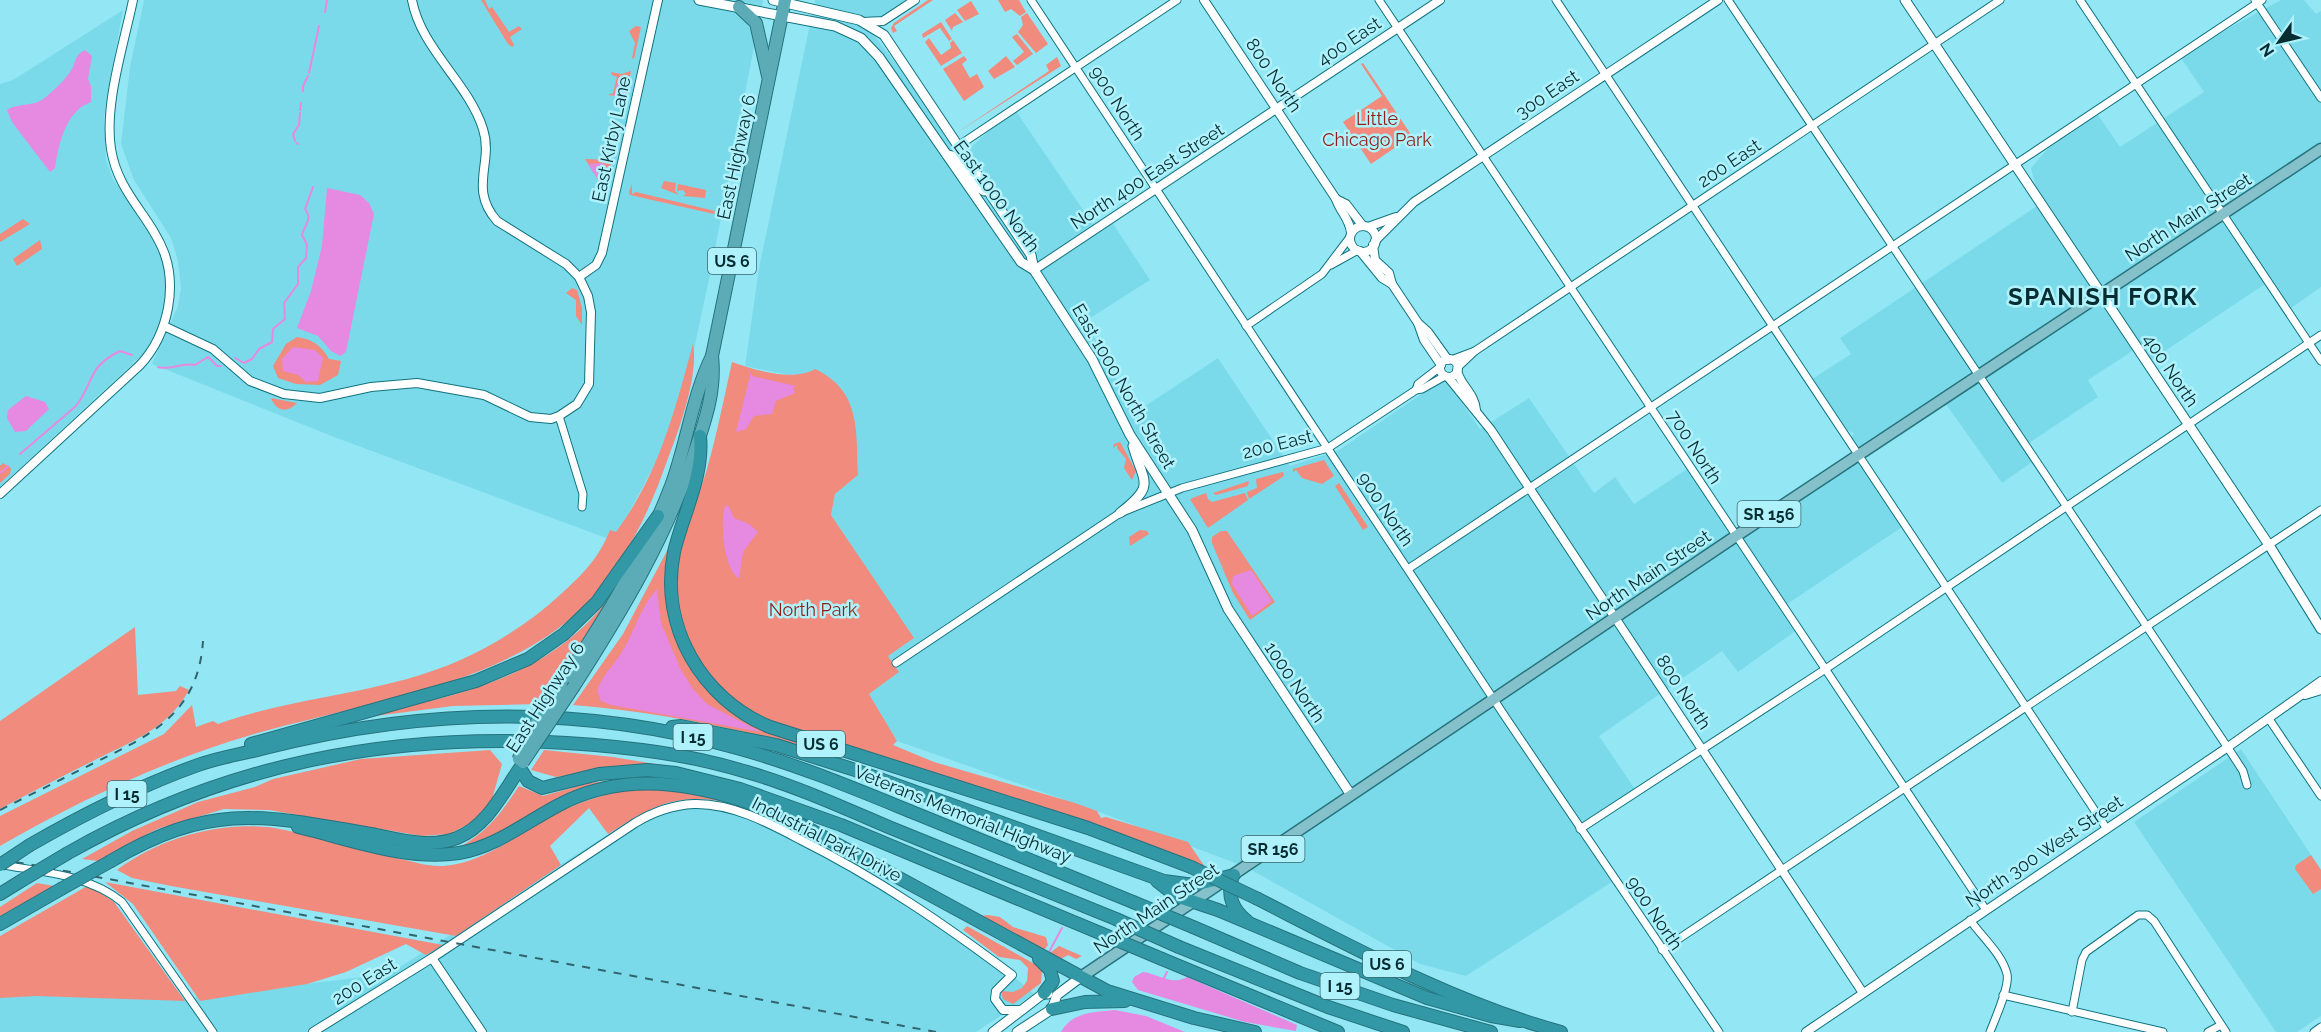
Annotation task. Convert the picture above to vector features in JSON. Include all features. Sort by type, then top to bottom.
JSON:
[{"type":"highway","name":"East Highway 6","points":[[520,763],[627,579],[658,516],[685,442],[700,379],[712,356],[783,17],[781,1]]},
{"type":"highway","points":[[739,7],[756,24],[769,83]]},
{"type":"highway","name":"East Highway 6","points":[[567,685],[625,606],[654,553],[681,493],[715,381],[712,356]]},
{"type":"highway","name":"US 6","points":[[700,436],[702,456],[674,553],[672,595],[678,628],[687,651],[703,678],[724,699],[749,718],[770,728],[1088,828],[1191,867],[1388,964],[1520,1021],[1561,1032]]},
{"type":"highway","points":[[228,755],[281,734],[476,681],[528,659],[564,634],[597,602],[658,516]]},
{"type":"highway","name":"Veterans Memorial Highway","points":[[0,865],[30,845],[125,795],[228,755],[354,729],[450,717],[565,718],[659,729],[737,748],[815,773],[1133,902],[1300,973],[1394,1005],[1491,1032]]},
{"type":"highway","points":[[659,729],[681,726],[776,745],[928,795],[1152,877],[1189,885],[1211,883],[1234,875]]},
{"type":"highway","name":"I 15","points":[[0,894],[68,852],[131,820],[252,774],[351,751],[431,742],[508,740],[622,746],[675,754],[747,772],[822,799],[1328,1007],[1403,1032]]},
{"type":"highway","points":[[0,924],[156,836],[191,824],[232,818],[298,820],[416,842],[448,841],[464,835],[482,822],[520,763]]},
{"type":"highway","points":[[520,763],[528,781],[542,788],[599,774],[631,770],[676,773],[720,784],[841,825],[1338,1032]]},
{"type":"highway","points":[[279,819],[296,827],[391,850],[436,855],[465,851],[492,843],[569,800],[603,788],[638,783],[670,784],[723,795],[785,816],[1107,991],[1255,1032]]},
{"type":"highway","points":[[1234,875],[1230,889],[1232,902],[1243,918],[1254,926]]},
{"type":"highway","points":[[1152,877],[1176,896],[1426,998],[1502,1019],[1520,1021]]},
{"type":"highway","points":[[1016,942],[1050,970],[1053,981],[1051,994]]},
{"type":"highway","points":[[1052,1009],[1085,1002],[1141,1002]]},
{"type":"main road","name":"East 1000 North","points":[[699,0],[836,26],[861,38],[879,57],[1021,261],[1034,270]]},
{"type":"main road","name":"400 North","points":[[1905,0],[2269,545],[2321,629]]},
{"type":"main road","name":"East 1000 North","points":[[781,1],[863,22],[884,35],[1031,255],[1034,270]]},
{"type":"main road","points":[[914,108],[931,122],[948,145],[958,146]]},
{"type":"main road","name":"North Main Street","points":[[993,1032],[1024,1010],[1082,977],[1736,536],[2321,149]]},
{"type":"main road","points":[[947,155],[957,158],[978,188],[989,193]]},
{"type":"main road","name":"East 1000 North Street","points":[[1034,270],[1092,359],[1130,435],[1197,540],[1216,584]]},
{"type":"main road","points":[[1120,513],[1139,499],[1144,488],[1143,472],[1130,435]]},
{"type":"main road","name":"1000 North","points":[[1216,584],[1234,618],[1351,795]]},
{"type":"main road","name":"400 North","points":[[2310,608],[2321,621]]},
{"type":"main road","points":[[1017,1032],[1052,1009],[1051,994]]},
{"type":"street","points":[[0,494],[140,364],[152,351],[164,326],[170,295],[166,255],[154,229],[117,172],[111,146],[112,105],[133,0]]},
{"type":"street","points":[[164,326],[213,349],[250,381],[284,394],[320,398],[371,387],[417,383],[445,386],[484,395],[536,418],[559,416],[577,405],[584,395],[590,375],[591,312],[588,296],[579,277],[566,264],[497,221],[489,210],[482,191],[486,150],[482,125],[421,27],[412,0]]},
{"type":"street","name":"East Kirby Lane","points":[[579,277],[596,265],[602,253],[657,0]]},
{"type":"street","points":[[863,22],[883,21],[915,0]]},
{"type":"street","name":"900 North","points":[[1031,0],[1580,829],[1719,1032]]},
{"type":"street","points":[[958,146],[1177,0]]},
{"type":"street","name":"800 North","points":[[1204,0],[1336,199],[1339,209],[1350,223],[1351,235]]},
{"type":"street","name":"700 North","points":[[1379,0],[1986,910]]},
{"type":"street","name":"400 East","points":[[1277,109],[1440,0]]},
{"type":"street","points":[[1556,0],[2107,829]]},
{"type":"street","name":"300 East","points":[[1374,243],[1396,217],[1483,156],[1718,0]]},
{"type":"street","points":[[1728,0],[2244,771],[2247,785]]},
{"type":"street","name":"200 East","points":[[1416,390],[1418,384],[1475,351],[2000,0]]},
{"type":"street","points":[[2080,0],[2321,361]]},
{"type":"street","points":[[1408,569],[2016,166],[2258,1],[2321,98]]},
{"type":"street","name":"East 1000 North","points":[[883,21],[884,35]]},
{"type":"street","name":"North 400 East Street","points":[[1034,270],[1277,109]]},
{"type":"street","name":"800 North","points":[[1336,199],[1346,204],[1366,226]]},
{"type":"street","name":"300 East","points":[[1366,226],[1396,217]]},
{"type":"street","points":[[1246,326],[1317,278],[1331,265],[1356,227],[1366,226],[1374,232],[1374,243],[1368,250],[1359,250],[1331,265]]},
{"type":"street","points":[[1351,235],[1353,246],[1359,250]]},
{"type":"street","name":"800 North","points":[[1374,243],[1375,261],[1389,273],[1392,284],[1418,323],[1428,332],[1473,398],[1476,410],[1863,993]]},
{"type":"street","name":"800 North","points":[[1359,250],[1382,278],[1392,284]]},
{"type":"street","points":[[1580,829],[1824,670],[2321,335]]},
{"type":"street","points":[[1447,377],[1449,365]]},
{"type":"street","name":"800 North","points":[[1449,365],[1447,377],[1469,406],[1476,410]]},
{"type":"street","name":"200 East","points":[[896,663],[1120,513],[1168,492],[1270,462],[1328,448],[1416,390],[1447,377]]},
{"type":"street","points":[[559,416],[583,494],[582,507]]},
{"type":"street","points":[[1662,950],[2321,510]]},
{"type":"street","points":[[2300,698],[2321,681]]},
{"type":"street","points":[[2300,698],[2321,690]]},
{"type":"street","name":"North 300 West Street","points":[[1806,1032],[2300,698]]},
{"type":"street","points":[[2270,719],[2321,796]]},
{"type":"street","name":"Industrial Park Drive","points":[[432,958],[649,815],[663,809],[695,804],[721,807],[759,819],[875,879],[946,925],[1012,975],[996,991],[996,1002],[1006,1011],[1024,1010]]},
{"type":"street","points":[[0,865],[89,882],[112,894],[122,902],[213,1032]]},
{"type":"street","points":[[2072,1012],[2082,960],[2086,952],[2138,915],[2147,915],[2154,921],[2226,1032]]},
{"type":"street","points":[[1970,920],[1998,958],[2007,975],[2003,995],[1990,1032]]},
{"type":"street","points":[[432,958],[482,1032]]},
{"type":"street","name":"200 East","points":[[313,1032],[432,958]]},
{"type":"street","points":[[2003,995],[2163,1032]]},
{"type":"street","points":[[2208,1032],[2221,1025]]},
{"type":"shaded area","points":[[144,0],[763,0],[711,270],[679,419],[614,541],[334,437],[152,364],[178,306],[181,288],[178,261],[171,238],[134,180],[121,144],[130,67]]},
{"type":"shaded area","points":[[815,0],[915,0],[883,21],[864,22],[958,145],[962,143],[969,149],[1014,108],[1096,229],[1110,219],[1150,280],[1084,322],[1104,352],[1133,414],[1218,358],[1290,466],[1339,450],[1439,382],[1446,380],[1480,429],[1529,398],[1594,493],[1615,477],[1634,504],[1690,467],[1736,536],[1858,455],[1849,441],[1854,433],[1839,427],[1809,381],[1851,354],[1840,338],[2040,204],[2031,168],[2057,138],[2096,112],[2120,147],[2204,92],[2179,55],[2281,0],[2304,0],[2316,14],[2321,11],[2321,287],[2287,311],[2268,282],[2147,363],[2135,345],[2131,352],[2088,380],[2098,397],[2026,445],[2035,460],[2002,483],[1943,400],[1859,455],[1905,525],[1783,607],[1797,630],[1738,672],[1722,651],[1599,736],[1637,792],[1580,829],[1615,880],[1466,976],[1420,964],[1246,867],[1091,809],[897,741],[869,694],[899,672],[888,656],[913,638],[831,515],[835,494],[858,475],[806,374],[789,375],[745,366],[759,268]]},
{"type":"shaded area","points":[[123,10],[104,117],[106,160],[113,179],[161,253],[165,274],[165,305],[156,333],[143,354],[0,487],[0,84],[13,80]]},
{"type":"shaded area","points":[[85,50],[92,56],[88,79],[91,86],[91,102],[75,112],[70,120],[62,138],[55,168],[50,172],[12,122],[7,110],[42,100],[65,79],[77,57]]},
{"type":"shaded area","points":[[621,76],[628,79],[623,97],[614,95],[618,78]]},
{"type":"shaded area","points":[[603,163],[606,166],[606,182],[601,185],[588,164]]},
{"type":"shaded area","points":[[327,188],[360,195],[369,203],[374,214],[346,352],[340,356],[331,351],[318,336],[297,328],[311,291],[322,246]]},
{"type":"shaded area","points":[[293,347],[315,350],[323,358],[318,381],[306,382],[298,375],[283,371],[282,359]]},
{"type":"shaded area","points":[[749,370],[752,376],[796,386],[793,388],[795,393],[776,401],[772,414],[754,416],[746,429],[736,432],[750,376]]},
{"type":"shaded area","points":[[26,396],[45,402],[49,409],[26,431],[15,432],[7,418],[8,410]]},
{"type":"shaded area","points":[[728,505],[734,518],[749,524],[758,532],[743,552],[739,579],[729,565],[724,544],[724,514],[725,506]]},
{"type":"shaded area","points":[[1251,570],[1272,601],[1252,616],[1232,584],[1233,576]]},
{"type":"shaded area","points":[[657,589],[661,623],[681,670],[693,689],[707,704],[761,732],[611,705],[601,701],[597,691],[601,681],[625,647],[646,605]]},
{"type":"shaded area","points":[[2241,749],[2321,870],[2321,1016],[2297,1032],[2276,1032],[2134,822]]},
{"type":"shaded area","points":[[704,805],[741,813],[835,858],[1012,975],[1034,994],[976,1032],[0,1032],[0,994],[187,998],[389,974],[618,828],[649,815]]},
{"type":"shaded area","points":[[1143,972],[1171,980],[1187,977],[1297,1025],[1296,1031],[1245,1022],[1138,990],[1132,982],[1134,977]]},
{"type":"shaded area","points":[[1115,1010],[1146,1016],[1185,1032],[1061,1032],[1071,1020],[1084,1014]]},
{"type":"green space","points":[[481,0],[485,0],[489,9],[492,7],[509,32],[519,26],[522,29],[510,37],[514,45],[512,47],[508,44]]},
{"type":"green space","points":[[928,0],[933,0],[894,26],[897,31],[893,33],[891,28],[894,23]]},
{"type":"green space","points":[[998,0],[1019,0],[1026,12],[1020,16],[1011,9],[1005,12]]},
{"type":"green space","points":[[971,1],[979,14],[965,21],[957,10]]},
{"type":"green space","points":[[955,13],[963,22],[953,27],[952,31],[945,20]]},
{"type":"green space","points":[[1027,13],[1048,44],[1036,53],[1018,32],[1023,25],[1021,17]]},
{"type":"green space","points":[[941,22],[952,39],[949,41],[940,28],[923,38],[922,34]]},
{"type":"green space","points":[[636,26],[641,27],[634,59],[632,58],[635,43],[629,31]]},
{"type":"green space","points":[[1017,34],[1033,54],[1017,65],[1013,61],[1024,52],[1012,37]]},
{"type":"green space","points":[[929,38],[941,55],[951,48],[950,43],[953,40],[962,53],[941,66],[925,42]]},
{"type":"green space","points":[[964,56],[967,60],[962,64],[970,78],[977,74],[984,87],[964,101],[943,69]]},
{"type":"green space","points":[[1006,56],[1015,67],[994,79],[988,71]]},
{"type":"green space","points":[[1057,57],[1061,66],[955,134],[1049,71],[1046,65]]},
{"type":"green space","name":"Little Chicago Park","points":[[1363,63],[1412,136],[1371,164],[1343,122],[1382,96],[1361,64]]},
{"type":"green space","points":[[631,71],[626,97],[608,95],[613,93],[617,77],[611,72],[621,74]]},
{"type":"green space","points":[[585,159],[612,160],[607,183],[603,187]]},
{"type":"green space","points":[[664,181],[676,183],[675,191],[679,195],[661,188]]},
{"type":"green space","points":[[632,184],[632,194],[636,192],[715,211],[714,214],[630,195]]},
{"type":"green space","points":[[678,184],[706,190],[705,198],[683,196],[686,194],[683,190],[677,191]]},
{"type":"green space","points":[[23,219],[30,224],[0,242],[0,234]]},
{"type":"green space","points":[[40,240],[42,249],[17,266],[13,259]]},
{"type":"green space","points":[[572,288],[577,290],[582,308],[582,325],[576,316],[576,300],[566,293]]},
{"type":"green space","points":[[297,337],[316,343],[329,359],[341,361],[338,375],[320,385],[296,384],[278,378],[273,366],[286,344]]},
{"type":"green space","points":[[693,344],[693,371],[687,403],[660,480],[634,538],[599,589],[585,605],[552,633],[515,655],[474,673],[430,688],[254,734],[188,756],[92,797],[0,846],[0,816],[164,734],[192,705],[196,727],[213,721],[218,724],[265,710],[384,685],[449,665],[489,646],[527,622],[583,572],[601,549],[610,530],[616,532],[631,510],[644,488],[664,442]]},
{"type":"green space","name":"North Park","points":[[732,362],[785,375],[806,373],[815,369],[830,378],[848,400],[856,427],[858,475],[835,494],[831,515],[914,638],[888,656],[899,672],[869,694],[897,741],[893,745],[934,762],[1075,803],[1097,811],[1101,818],[1106,817],[1188,842],[1205,867],[1085,821],[767,722],[727,694],[710,676],[696,656],[686,634],[679,611],[676,586],[680,549],[707,469]]},
{"type":"green space","points":[[271,398],[297,403],[289,409],[282,410]]},
{"type":"green space","points":[[1120,442],[1136,471],[1132,480],[1124,468],[1126,459],[1117,445],[1113,448],[1114,444]]},
{"type":"green space","points":[[1324,460],[1334,476],[1322,484],[1302,478],[1296,470],[1293,472],[1293,469]]},
{"type":"green space","points":[[3,463],[11,468],[10,474],[0,483],[0,466]]},
{"type":"green space","points":[[1283,472],[1284,476],[1249,499],[1247,492],[1257,488],[1256,479]]},
{"type":"green space","points":[[1249,481],[1248,486],[1216,495],[1213,493]]},
{"type":"green space","points":[[1339,483],[1368,527],[1363,530],[1335,486]]},
{"type":"green space","points":[[1206,493],[1212,502],[1245,493],[1248,500],[1208,528],[1190,499]]},
{"type":"green space","points":[[1140,530],[1147,531],[1149,534],[1130,546],[1129,537]]},
{"type":"green space","points":[[1221,531],[1227,531],[1275,602],[1250,620],[1233,593],[1212,543],[1212,537]]},
{"type":"green space","points":[[669,547],[666,592],[669,619],[679,648],[694,674],[722,704],[739,715],[776,733],[817,747],[817,750],[696,722],[573,705],[623,634]]},
{"type":"green space","points":[[605,603],[606,606],[541,704],[453,706],[375,716],[399,707],[466,691],[532,664],[571,638]]},
{"type":"green space","points":[[135,627],[138,695],[176,691],[180,686],[189,690],[180,704],[159,725],[146,734],[0,809],[0,721]]},
{"type":"green space","points":[[490,750],[502,764],[492,799],[471,823],[449,834],[422,836],[269,810],[224,809],[157,829],[98,861],[82,859],[132,831],[198,802],[255,787],[273,779],[361,759]]},
{"type":"green space","points":[[544,750],[613,757],[691,770],[629,765],[556,777],[531,770]]},
{"type":"green space","points":[[606,781],[607,784],[477,845],[460,847],[494,820],[519,786],[543,796],[589,783]]},
{"type":"green space","points":[[641,788],[682,791],[726,802],[692,799],[664,804],[637,816],[608,834],[589,808],[550,846],[561,865],[456,936],[171,886],[132,878],[117,870],[135,858],[175,839],[220,828],[242,826],[285,830],[424,864],[444,866],[458,864],[485,855],[546,819],[580,803]]},
{"type":"green space","points":[[2311,855],[2321,870],[2321,889],[2313,894],[2295,869],[2296,865]]},
{"type":"green space","points":[[105,882],[443,945],[426,955],[406,944],[346,972],[307,984],[200,1001],[133,904]]},
{"type":"green space","points":[[37,883],[54,886],[0,916],[0,907]]},
{"type":"green space","points":[[89,885],[114,902],[185,1001],[36,996],[0,998],[0,936]]},
{"type":"green space","points":[[981,916],[1000,917],[1013,927],[1046,937],[1048,945],[1044,950]]},
{"type":"green space","points":[[967,926],[1042,969],[1041,983],[1013,1004],[1003,999],[1001,991],[1013,992],[1022,988],[1027,981],[1028,968],[1020,960],[999,957],[963,930]]},
{"type":"green space","points":[[1059,946],[1082,956],[1076,959],[1068,955],[1061,959],[1050,953]]},
{"type":"waterway","points":[[325,12],[327,0]]},
{"type":"waterway","points":[[309,73],[319,26]]},
{"type":"waterway","points":[[303,91],[308,76]]},
{"type":"waterway","points":[[300,110],[301,103]]},
{"type":"waterway","points":[[295,141],[293,134],[299,125],[300,113]]},
{"type":"waterway","points":[[235,358],[244,363],[252,359],[259,349],[272,342],[273,329],[285,319],[284,303],[298,284],[298,267],[306,258],[307,245],[302,235],[308,219],[305,209],[313,187]]},
{"type":"waterway","points":[[20,454],[76,406],[96,369],[102,363],[120,351],[132,355]]},
{"type":"waterway","points":[[158,367],[195,365],[208,357],[217,366],[221,366]]},
{"type":"waterway","points":[[0,473],[8,466]]},
{"type":"waterway","points":[[1049,952],[1062,928]]},
{"type":"waterway","points":[[1163,980],[1167,972]]},
{"type":"railway","points":[[0,810],[132,744],[167,720],[192,688],[199,666],[203,641]]},
{"type":"railway","points":[[0,859],[936,1032]]},
{"type":"district","name":"SPANISH FORK","points":[[2103,296]]}]
